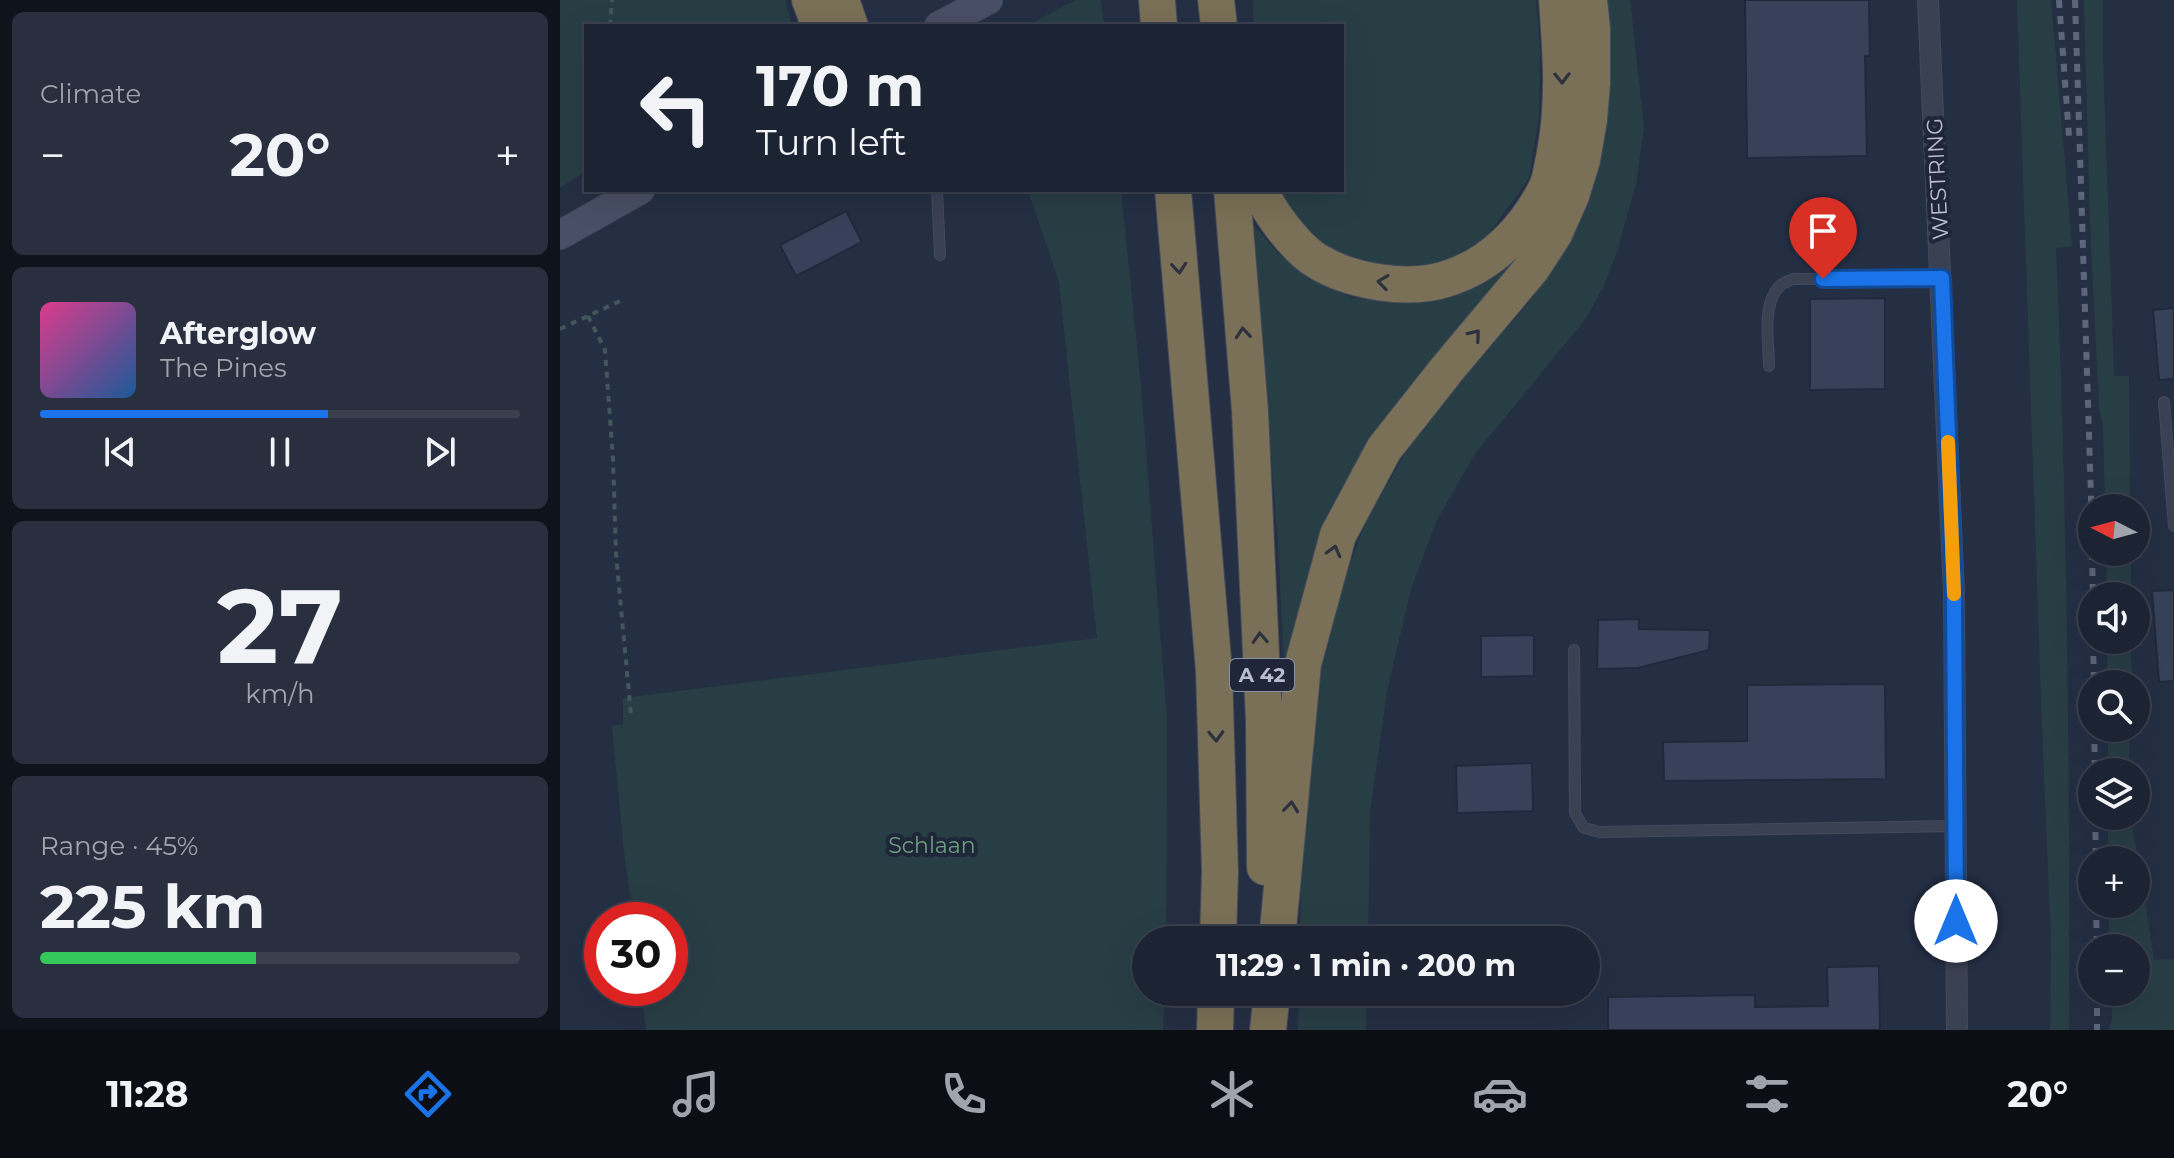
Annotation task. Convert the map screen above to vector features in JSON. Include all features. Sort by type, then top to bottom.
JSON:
[{"type":"highway","points":[[810,0],[819,24]]},
{"type":"highway","points":[[841,0],[849,24]]},
{"type":"highway","points":[[1157,0],[1159,24]]},
{"type":"highway","points":[[1216,0],[1219,24]]},
{"type":"highway","points":[[1262,192],[1288,234],[1316,261],[1354,277],[1416,285],[1446,279],[1474,267],[1497,252],[1524,227],[1548,184],[1560,128],[1562,80],[1557,0]]},
{"type":"highway","points":[[1278,926],[1303,664],[1338,535],[1384,449],[1532,268],[1554,234],[1571,196],[1582,160],[1589,120],[1592,84],[1589,0]]},
{"type":"highway","name":"A 42","points":[[1173,192],[1214,671],[1220,871],[1218,926]]},
{"type":"highway","name":"A 42","points":[[1232,192],[1250,411],[1264,720],[1265,926]]},
{"type":"highway","points":[[1215,1030],[1216,1006]]},
{"type":"highway","points":[[1266,1006],[1267,1030]]},
{"type":"highway","points":[[1267,1030],[1270,1006]]},
{"type":"main road","points":[[943,24],[988,0]]},
{"type":"main road","points":[[560,235],[636,192]]},
{"type":"street","name":"WESTRING","points":[[1928,0],[1954,594],[1957,1030]]},
{"type":"lane","points":[[937,192],[940,255]]},
{"type":"lane","points":[[1769,366],[1769,312],[1772,297],[1782,284],[1793,279],[1942,278]]},
{"type":"lane","points":[[2164,402],[2174,526]]},
{"type":"lane","points":[[1574,650],[1575,813],[1584,828],[1600,832],[1955,826]]},
{"type":"path","points":[[610,24],[612,0]]},
{"type":"path","points":[[560,329],[620,301]]},
{"type":"path","points":[[588,316],[605,350],[616,554],[631,715]]},
{"type":"green space","points":[[560,0],[785,0],[791,24],[584,24],[584,172],[560,188]]},
{"type":"green space","points":[[1076,0],[1101,0],[1104,24],[1030,24]]},
{"type":"green space","points":[[1253,0],[1536,0],[1540,49],[1539,117],[1529,178],[1485,239],[1436,266],[1406,274],[1336,255],[1308,234],[1279,192],[1344,192],[1344,24],[1254,24]]},
{"type":"green space","points":[[1603,0],[1630,0],[1644,128],[1636,184],[1617,252],[1603,288],[1584,321],[1474,455],[1436,522],[1411,589],[1387,691],[1370,813],[1368,926],[1300,926],[1301,880],[1321,660],[1340,588],[1369,515],[1426,422],[1526,306],[1553,269],[1588,206],[1598,171],[1605,118]]},
{"type":"green space","points":[[2017,0],[2051,0],[2072,246],[2056,248],[2067,639],[2069,1030],[2050,1030],[2051,940]]},
{"type":"green space","points":[[2084,0],[2103,0],[2114,376],[2129,376],[2130,494],[2105,494],[2090,223]]},
{"type":"green space","name":"Schlaan","points":[[1029,192],[1121,192],[1141,387],[1167,720],[1166,926],[1132,926],[1132,1006],[1164,1006],[1163,1030],[646,1030],[643,1006],[688,1006],[688,902],[631,902],[612,726],[623,724],[623,698],[1097,638],[1059,282]]},
{"type":"green space","points":[[1254,225],[1277,252],[1310,280],[1353,298],[1386,301],[1417,300],[1541,228],[1301,609],[1284,670],[1279,560]]},
{"type":"green space","points":[[2106,566],[2131,566],[2131,582],[2107,582]]},
{"type":"green space","points":[[2107,654],[2131,654],[2132,670],[2108,670]]},
{"type":"green space","points":[[2108,742],[2130,742],[2129,758],[2108,758]]},
{"type":"green space","points":[[2108,830],[2133,830],[2136,846],[2108,846]]},
{"type":"green space","points":[[2109,918],[2148,918],[2154,960],[2174,959],[2174,1030],[2109,1030],[2112,1006],[2150,1006],[2150,934],[2109,934]]},
{"type":"green space","points":[[1299,1006],[1367,1006],[1366,1030],[1298,1030]]},
{"type":"building","points":[[1745,0],[1869,0],[1870,56],[1865,56],[1867,156],[1747,158]]},
{"type":"building","points":[[846,211],[862,242],[796,276],[780,245]]},
{"type":"building","points":[[1885,298],[1885,389],[1810,390],[1810,299]]},
{"type":"building","points":[[2174,308],[2174,379],[2159,380],[2153,310]]},
{"type":"building","points":[[2174,590],[2174,681],[2159,682],[2152,591]]},
{"type":"building","points":[[1639,619],[1639,629],[1710,630],[1709,650],[1638,668],[1597,669],[1598,620]]},
{"type":"building","points":[[1534,635],[1534,676],[1481,677],[1481,636]]},
{"type":"building","points":[[1885,684],[1886,779],[1664,781],[1663,742],[1747,741],[1747,685]]},
{"type":"building","points":[[1532,763],[1533,811],[1457,813],[1456,766]]},
{"type":"building","points":[[1879,966],[1880,1030],[1608,1030],[1608,997],[1755,995],[1755,1007],[1828,1006],[1827,967]]},
{"type":"railway","points":[[2059,0],[2069,136]]},
{"type":"railway","points":[[2075,0],[2091,494]]},
{"type":"railway","points":[[2092,566],[2093,582]]},
{"type":"railway","points":[[2093,654],[2094,670]]},
{"type":"railway","points":[[2094,742],[2095,758]]},
{"type":"railway","points":[[2095,830],[2096,846]]},
{"type":"railway","points":[[2096,918],[2097,934]]},
{"type":"railway","points":[[2097,1006],[2097,1030]]},
{"type":"slow traffic","points":[[1948,442],[1954,594]]},
{"type":"route","points":[[1823,279],[1942,278],[1954,594],[1956,921]]}]
